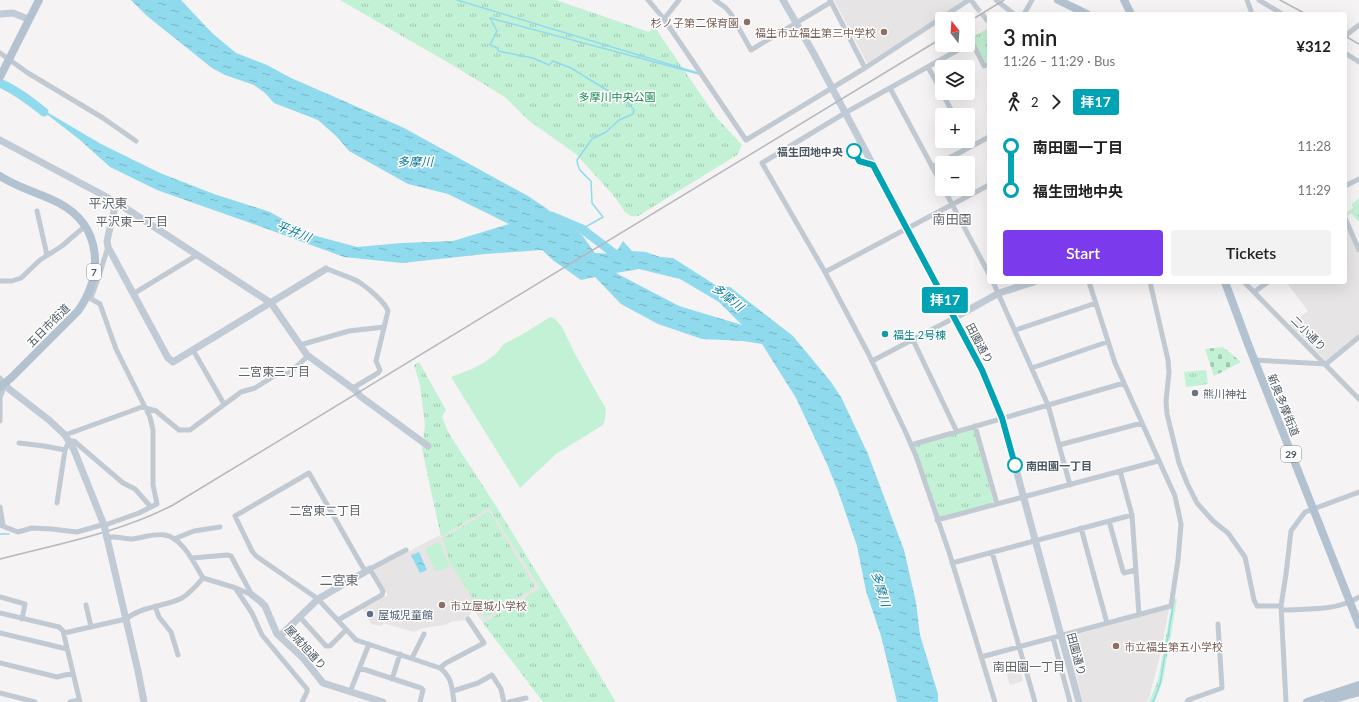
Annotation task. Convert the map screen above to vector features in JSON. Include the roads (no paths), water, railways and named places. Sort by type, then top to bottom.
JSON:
[{"type":"main road","points":[[0,77],[28,19],[39,0]]},
{"type":"main road","points":[[1058,0],[1083,12]]},
{"type":"main road","points":[[1124,0],[1130,12]]},
{"type":"main road","name":"五日市街道","points":[[0,176],[14,184],[58,203],[73,213],[91,239],[96,259],[88,297],[78,311],[2,383]]},
{"type":"main road","name":"新奥多摩街道","points":[[1226,284],[1254,360],[1359,625]]},
{"type":"main road","points":[[1307,702],[1359,685]]},
{"type":"main road","points":[[1325,702],[1359,692]]},
{"type":"street","points":[[648,0],[664,19],[746,140],[866,68],[970,0],[977,8]]},
{"type":"street","points":[[664,19],[680,0]]},
{"type":"street","points":[[715,0],[726,8],[731,14],[751,50],[831,1],[866,68]]},
{"type":"street","name":"田園通り","points":[[783,0],[832,88],[982,370],[1002,418],[1079,702]]},
{"type":"street","points":[[996,0],[1011,12]]},
{"type":"street","points":[[1025,12],[1032,0]]},
{"type":"street","points":[[1247,0],[1250,12]]},
{"type":"street","points":[[1259,0],[1279,12]]},
{"type":"street","points":[[0,14],[13,13],[28,19]]},
{"type":"street","points":[[1347,34],[1359,25]]},
{"type":"street","points":[[975,50],[984,66],[987,65]]},
{"type":"street","points":[[955,52],[845,113],[762,163],[825,272],[872,361],[911,445],[952,563],[995,702]]},
{"type":"street","points":[[0,53],[8,61],[103,118],[136,141]]},
{"type":"street","points":[[1347,54],[1359,62]]},
{"type":"street","points":[[928,67],[935,80]]},
{"type":"street","points":[[890,88],[935,172]]},
{"type":"street","points":[[975,144],[987,138]]},
{"type":"street","points":[[0,140],[116,202],[271,303],[308,356],[353,388],[360,396],[428,446]]},
{"type":"street","points":[[932,167],[966,148]]},
{"type":"street","points":[[1347,185],[1359,179]]},
{"type":"street","points":[[825,272],[987,186]]},
{"type":"street","points":[[948,196],[987,270]]},
{"type":"street","points":[[116,202],[107,241],[108,247],[170,360],[176,361],[326,269],[359,282],[377,297],[388,311],[376,361],[380,370],[378,373],[353,388]]},
{"type":"street","points":[[37,212],[47,255]]},
{"type":"street","points":[[1347,223],[1359,250]]},
{"type":"street","points":[[0,281],[21,278],[47,255],[62,246],[84,227]]},
{"type":"street","points":[[0,507],[2,525],[18,532],[32,528],[77,532],[126,518],[156,504],[153,485],[153,430],[150,417],[116,349],[100,304],[88,297],[99,276],[108,247]]},
{"type":"street","points":[[133,294],[197,255]]},
{"type":"street","points":[[994,284],[1000,293],[1048,405],[1070,485]]},
{"type":"street","points":[[872,361],[1000,293],[1028,284]]},
{"type":"street","points":[[981,657],[1171,606],[1178,560],[1181,520],[1175,496],[1115,363],[1090,284]]},
{"type":"street","points":[[1150,284],[1168,360],[1169,372],[1166,401],[1167,414],[1179,463],[1197,503],[1213,521],[1228,533],[1245,557],[1254,600],[1257,606],[1314,609],[1342,606],[1359,597]]},
{"type":"street","name":"二小通り","points":[[1246,284],[1359,399]]},
{"type":"street","points":[[1254,292],[1265,284]]},
{"type":"street","points":[[1016,330],[1096,303]]},
{"type":"street","points":[[300,345],[349,331],[384,327]]},
{"type":"street","points":[[1254,360],[1326,364],[1359,337]]},
{"type":"street","points":[[913,340],[957,432]]},
{"type":"street","points":[[1032,368],[1108,342]]},
{"type":"street","points":[[193,350],[224,404]]},
{"type":"street","points":[[67,438],[144,407],[156,411],[179,430],[188,430],[241,392],[255,388],[278,373],[288,374],[308,356]]},
{"type":"street","points":[[911,445],[1124,382]]},
{"type":"street","points":[[0,421],[0,398],[2,383]]},
{"type":"street","points":[[2,383],[49,420],[67,438],[74,450],[104,524],[144,702]]},
{"type":"street","points":[[1059,445],[1142,423]]},
{"type":"street","points":[[976,426],[997,504]]},
{"type":"street","points":[[57,503],[67,438]]},
{"type":"street","points":[[67,438],[74,441],[123,483],[135,490],[151,507]]},
{"type":"street","points":[[19,443],[65,450]]},
{"type":"street","points":[[937,520],[1158,461]]},
{"type":"street","points":[[1120,471],[1132,515],[1139,615]]},
{"type":"street","points":[[338,620],[382,595],[383,591],[368,570],[309,473],[235,516],[252,551],[256,556],[318,598],[356,640],[440,668],[449,676],[454,702]]},
{"type":"street","points":[[1286,702],[1281,608],[1291,541],[1291,531],[1305,512],[1359,492]]},
{"type":"street","points":[[952,563],[1132,515]]},
{"type":"street","points":[[1109,521],[1122,570],[1124,573],[1135,570]]},
{"type":"street","points":[[174,540],[194,531],[220,527]]},
{"type":"street","points":[[1081,528],[1107,623]]},
{"type":"street","points":[[107,538],[131,539],[163,535],[170,537],[192,558],[202,578],[236,588],[252,595]]},
{"type":"street","points":[[280,636],[318,598],[406,550]]},
{"type":"street","points":[[992,552],[1035,702]]},
{"type":"street","points":[[192,558],[227,555],[231,556],[252,595]]},
{"type":"street","points":[[64,634],[126,619],[130,615],[182,598],[193,590],[202,578]]},
{"type":"street","points":[[236,588],[252,613],[262,635],[307,689],[302,702]]},
{"type":"street","name":"屋城旭通り","points":[[252,595],[265,606],[277,634],[303,658],[323,683],[383,702]]},
{"type":"street","points":[[0,597],[25,604],[22,618]]},
{"type":"street","points":[[86,605],[91,627]]},
{"type":"street","points":[[155,606],[159,617],[171,632],[178,656]]},
{"type":"street","points":[[0,613],[59,628],[64,634],[79,701],[70,702]]},
{"type":"street","points":[[299,616],[326,646],[330,646],[346,630]]},
{"type":"street","points":[[440,668],[446,663],[484,644],[468,619]]},
{"type":"street","points":[[1187,702],[1188,700],[1222,688],[1218,624]]},
{"type":"street","points":[[0,633],[67,649]]},
{"type":"street","points":[[412,658],[424,634]]},
{"type":"street","points":[[1053,638],[1070,702]]},
{"type":"street","points":[[350,692],[369,644]]},
{"type":"street","points":[[392,679],[400,654]]},
{"type":"street","points":[[0,663],[57,677],[73,673]]},
{"type":"street","points":[[360,668],[421,688],[423,690],[420,702]]},
{"type":"street","points":[[453,691],[478,683],[492,675],[501,689],[504,702]]},
{"type":"street","points":[[0,694],[35,702]]},
{"type":"street","points":[[509,702],[526,698]]},
{"type":"water","points":[[131,0],[181,0],[212,33],[236,53],[267,65],[291,78],[404,128],[528,196],[556,217],[568,223],[582,235],[595,253],[615,254],[623,241],[632,251],[646,252],[660,257],[673,258],[717,286],[730,287],[793,336],[831,382],[841,397],[868,454],[904,550],[916,602],[920,635],[938,694],[938,702],[897,702],[881,636],[866,591],[857,546],[838,491],[796,398],[762,344],[743,341],[702,339],[658,324],[621,304],[595,277],[581,280],[554,261],[542,250],[485,254],[402,263],[344,257],[157,190],[110,167],[80,140],[35,105],[101,144],[160,173],[214,194],[270,212],[309,234],[357,247],[453,241],[509,224],[448,194],[408,184],[349,151],[336,136],[318,120],[274,103],[265,93],[254,85],[225,75],[212,68],[147,16]],"holes":[[[639,269],[680,279],[719,302],[742,325],[679,306],[616,273]]]},
{"type":"water","points":[[419,552],[427,570],[420,573],[411,555]]},
{"type":"waterway","points":[[457,0],[698,73]]},
{"type":"waterway","points":[[582,229],[603,217],[592,203],[591,181],[583,174],[577,160],[592,139],[606,132],[619,120],[633,114],[634,110],[628,103],[571,68],[553,61],[549,65],[533,58],[498,51],[498,48],[490,45],[497,31],[490,18],[699,74]]},
{"type":"waterway","name":"平井川","points":[[0,83],[17,92],[44,112]]},
{"type":"waterway","name":"多摩川","points":[[551,216],[582,229],[615,254],[627,257]]},
{"type":"waterway","points":[[0,534],[9,534]]},
{"type":"waterway","points":[[1153,702],[1160,684],[1173,606]]},
{"type":"tunnel","points":[[977,8],[986,19]]},
{"type":"railway","points":[[975,18],[1004,0]]},
{"type":"railway","points":[[1280,0],[1302,12]]},
{"type":"railway","points":[[1347,37],[1359,44]]},
{"type":"railway","points":[[0,559],[88,537],[131,523],[173,505],[935,42]]},
{"type":"place","name":"杉ノ子第二保育園","points":[[747,22]]},
{"type":"place","name":"福生市立福生第三中学校","points":[[884,32]]},
{"type":"place","name":"福生団地中央","points":[[854,151]]},
{"type":"place","name":"福生 2号棟","points":[[885,334]]},
{"type":"place","name":"熊川神社","points":[[1195,393]]},
{"type":"place","name":"南田園一丁目","points":[[1015,465]]},
{"type":"place","name":"市立屋城小学校","points":[[442,605]]},
{"type":"place","name":"屋城児童館","points":[[370,614]]},
{"type":"place","name":"市立福生第五小学校","points":[[1116,646]]},
{"type":"district","name":"平沢東","points":[[108,203]]},
{"type":"district","name":"南田園","points":[[952,219]]},
{"type":"district","name":"平沢東一丁目","points":[[132,221]]},
{"type":"district","name":"二宮東三丁目","points":[[274,371]]},
{"type":"district","name":"二宮東二丁目","points":[[325,510]]},
{"type":"district","name":"二宮東","points":[[339,580]]},
{"type":"district","name":"南田園一丁目","points":[[1029,666]]},
{"type":"park label","name":"多摩川中央公園","points":[[617,96]]}]
